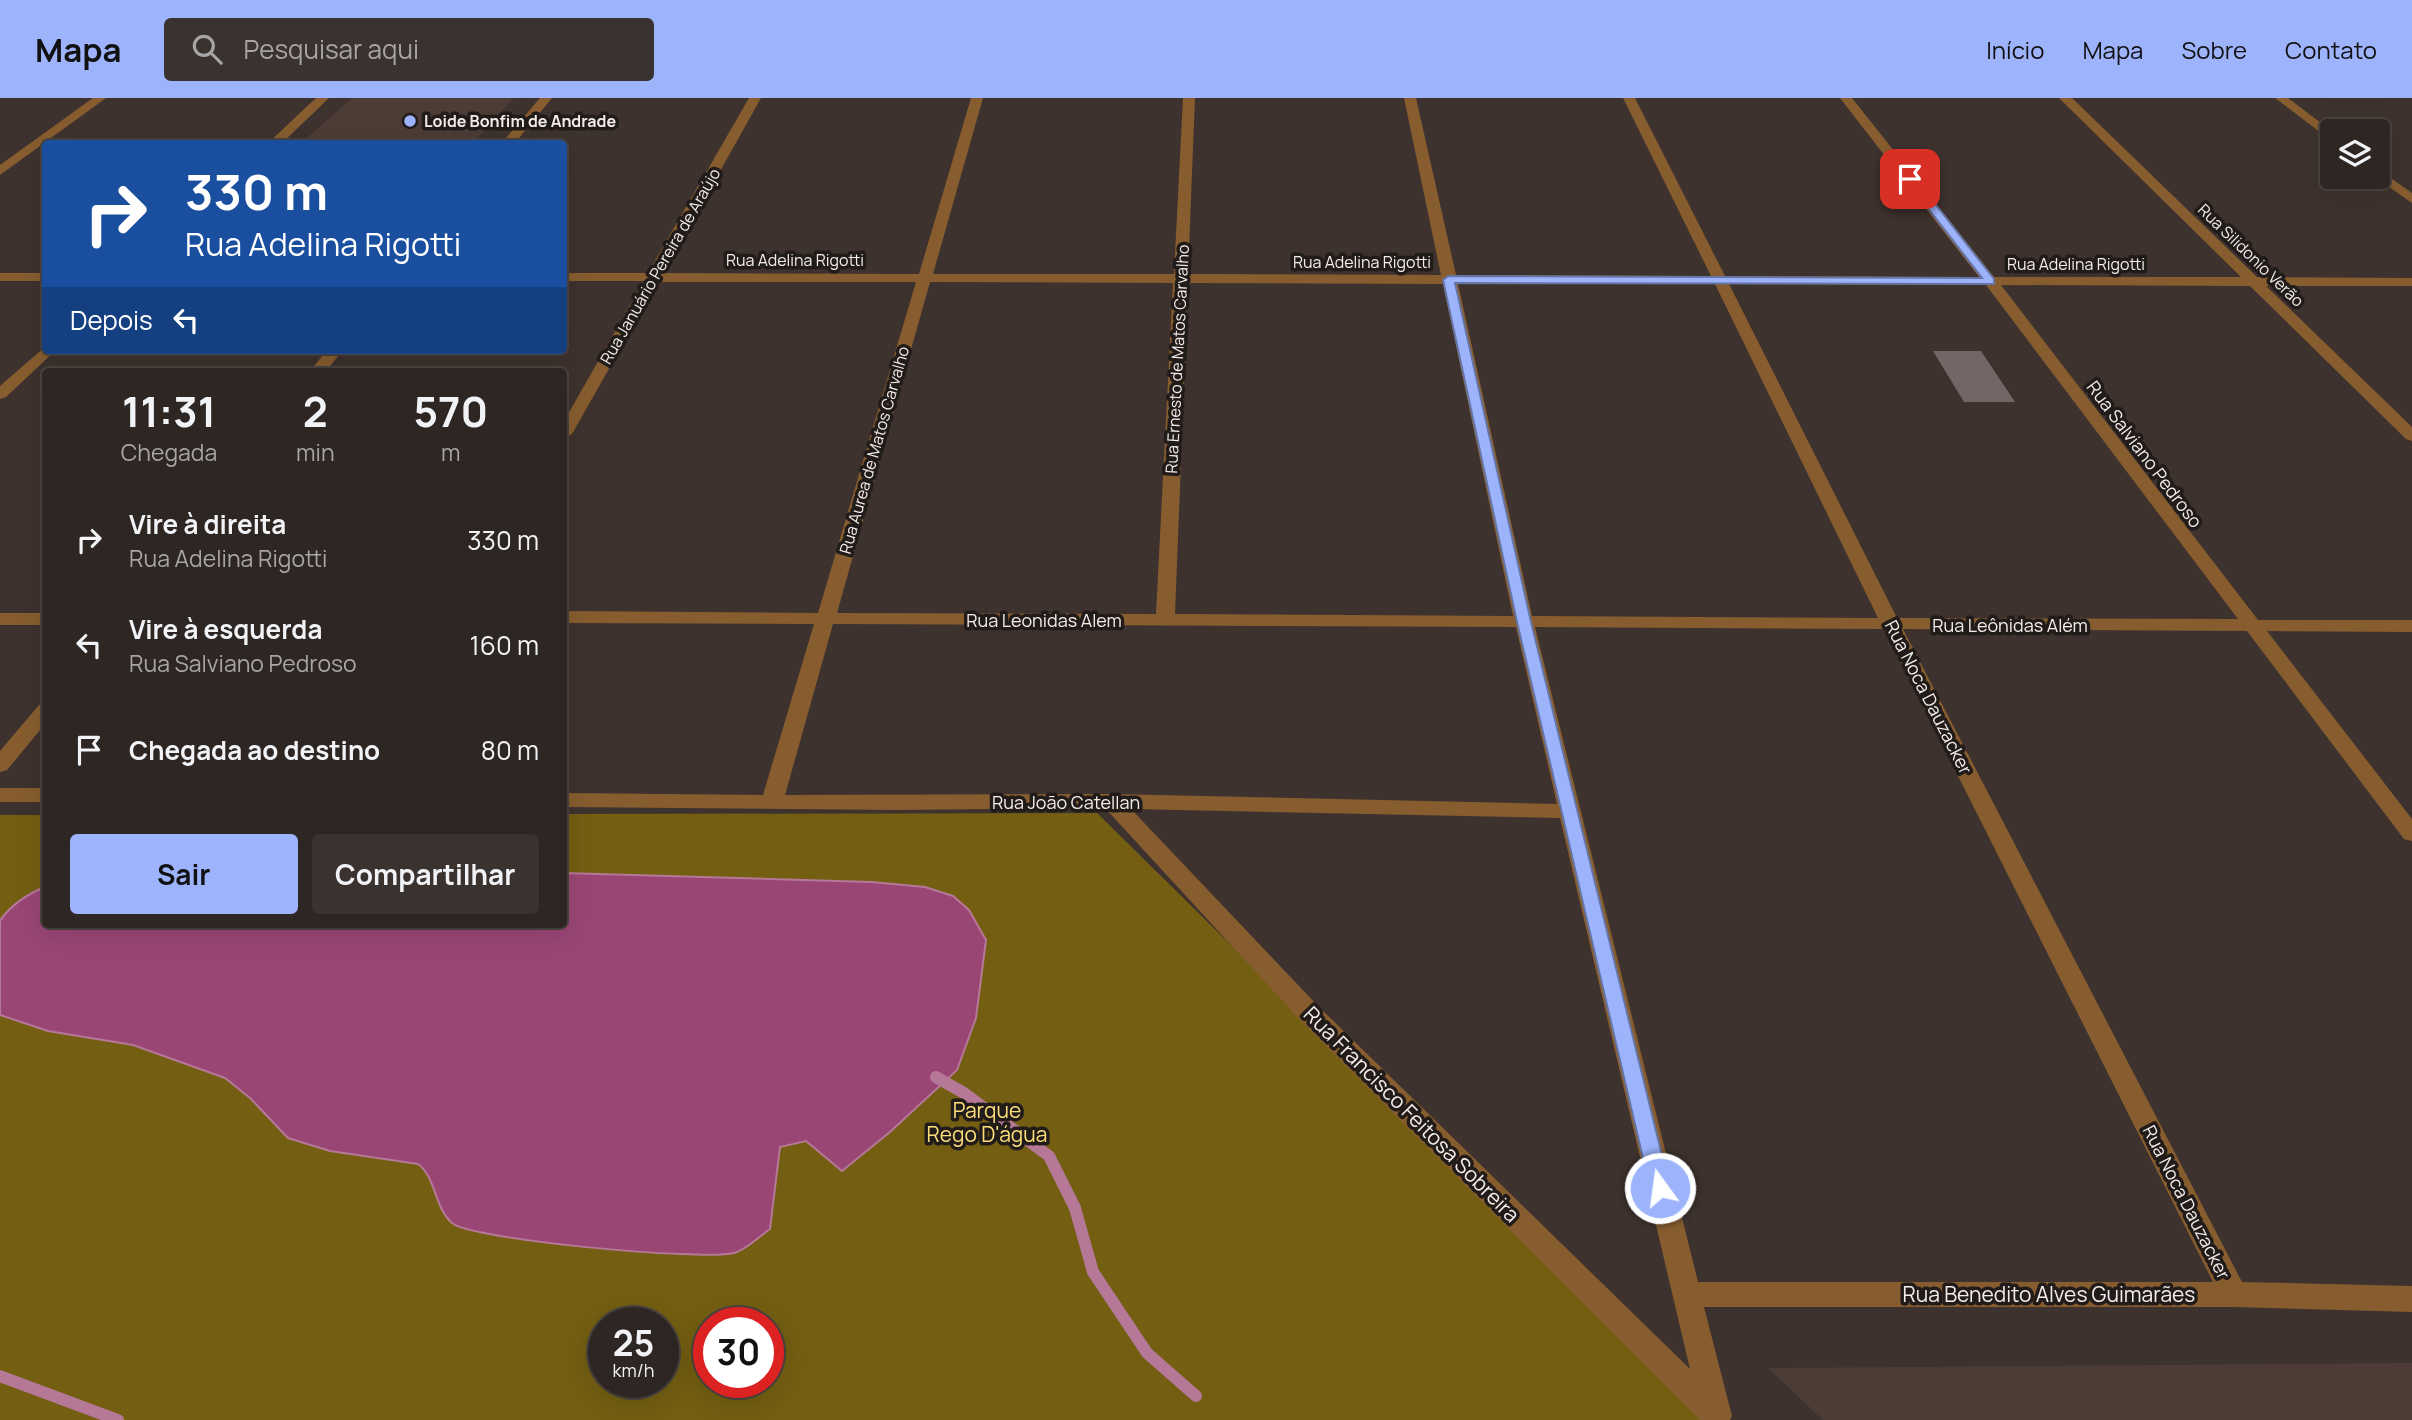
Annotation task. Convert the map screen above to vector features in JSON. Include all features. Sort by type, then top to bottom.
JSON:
[{"type":"street","points":[[42,140],[100,98]]},
{"type":"street","points":[[277,140],[323,98]]},
{"type":"street","points":[[511,140],[546,98]]},
{"type":"street","name":"Rua Januário Pereira de Araújo","points":[[567,428],[655,277],[754,98]]},
{"type":"street","name":"Rua Aurea de Matos Carvalho","points":[[772,802],[977,98]]},
{"type":"street","name":"Rua Ernesto de Matos Carvalho","points":[[1166,620],[1189,98]]},
{"type":"street","points":[[1410,98],[1524,622],[1718,1418]]},
{"type":"street","name":"Rua Noca Dauzacker","points":[[1629,98],[1891,624],[2234,1294]]},
{"type":"street","name":"Rua Salviano Pedroso","points":[[1846,98],[1990,281],[2412,834]]},
{"type":"street","name":"Rua Silidonio Verão","points":[[2065,98],[2412,436]]},
{"type":"street","points":[[2281,98],[2320,128]]},
{"type":"street","points":[[0,171],[42,140]]},
{"type":"street","points":[[2390,182],[2412,199]]},
{"type":"street","points":[[0,277],[42,277]]},
{"type":"street","name":"Rua Adelina Rigotti","points":[[567,277],[2412,282]]},
{"type":"street","points":[[0,394],[44,354]]},
{"type":"street","points":[[320,368],[332,354]]},
{"type":"street","name":"Rua Leonidas Alem","points":[[567,617],[1524,622]]},
{"type":"street","points":[[0,619],[42,619]]},
{"type":"street","name":"Rua Leônidas Além","points":[[1524,622],[2412,626]]},
{"type":"street","points":[[0,765],[42,714]]},
{"type":"street","points":[[0,795],[42,795]]},
{"type":"street","name":"Rua João Catellan","points":[[567,800],[1111,801],[1569,811]]},
{"type":"street","name":"Rua Francisco Feitosa Sobreira","points":[[1111,801],[1310,1014],[1718,1418]]},
{"type":"street","name":"Rua Benedito Alves Guimarães","points":[[1686,1295],[2234,1294],[2412,1299]]},
{"type":"shaded area","name":"Loide Bonfim de Andrade","points":[[352,98],[514,98],[476,140],[304,140]]},
{"type":"shaded area","points":[[567,873],[872,882],[925,887],[953,896],[969,910],[986,940],[976,1018],[957,1070],[890,1132],[842,1171],[806,1141],[780,1147],[770,1229],[739,1251],[714,1255],[637,1252],[500,1236],[452,1223],[442,1209],[428,1176],[418,1164],[330,1151],[288,1138],[250,1098],[225,1078],[133,1045],[48,1031],[0,1015],[0,921],[9,910],[42,888],[42,928],[567,928]]},
{"type":"shaded area","points":[[2412,1363],[2412,1420],[1823,1420],[1768,1368]]},
{"type":"green space","name":"Parque Rego D'água","points":[[1097,813],[1714,1420],[0,1420],[0,815],[42,815],[42,928],[567,928],[567,814]]},
{"type":"building","points":[[1933,351],[1981,351],[2015,402],[1964,402]]},
{"type":"waterway","points":[[936,1077],[964,1093],[1049,1156],[1075,1208],[1093,1272],[1147,1353],[1196,1396]]},
{"type":"waterway","points":[[0,1376],[118,1420]]},
{"type":"place","name":"Loide Bonfim de Andrade","points":[[410,121]]},
{"type":"route","points":[[1660,1188],[1524,622],[1448,280],[1990,281],[1910,179]]}]
